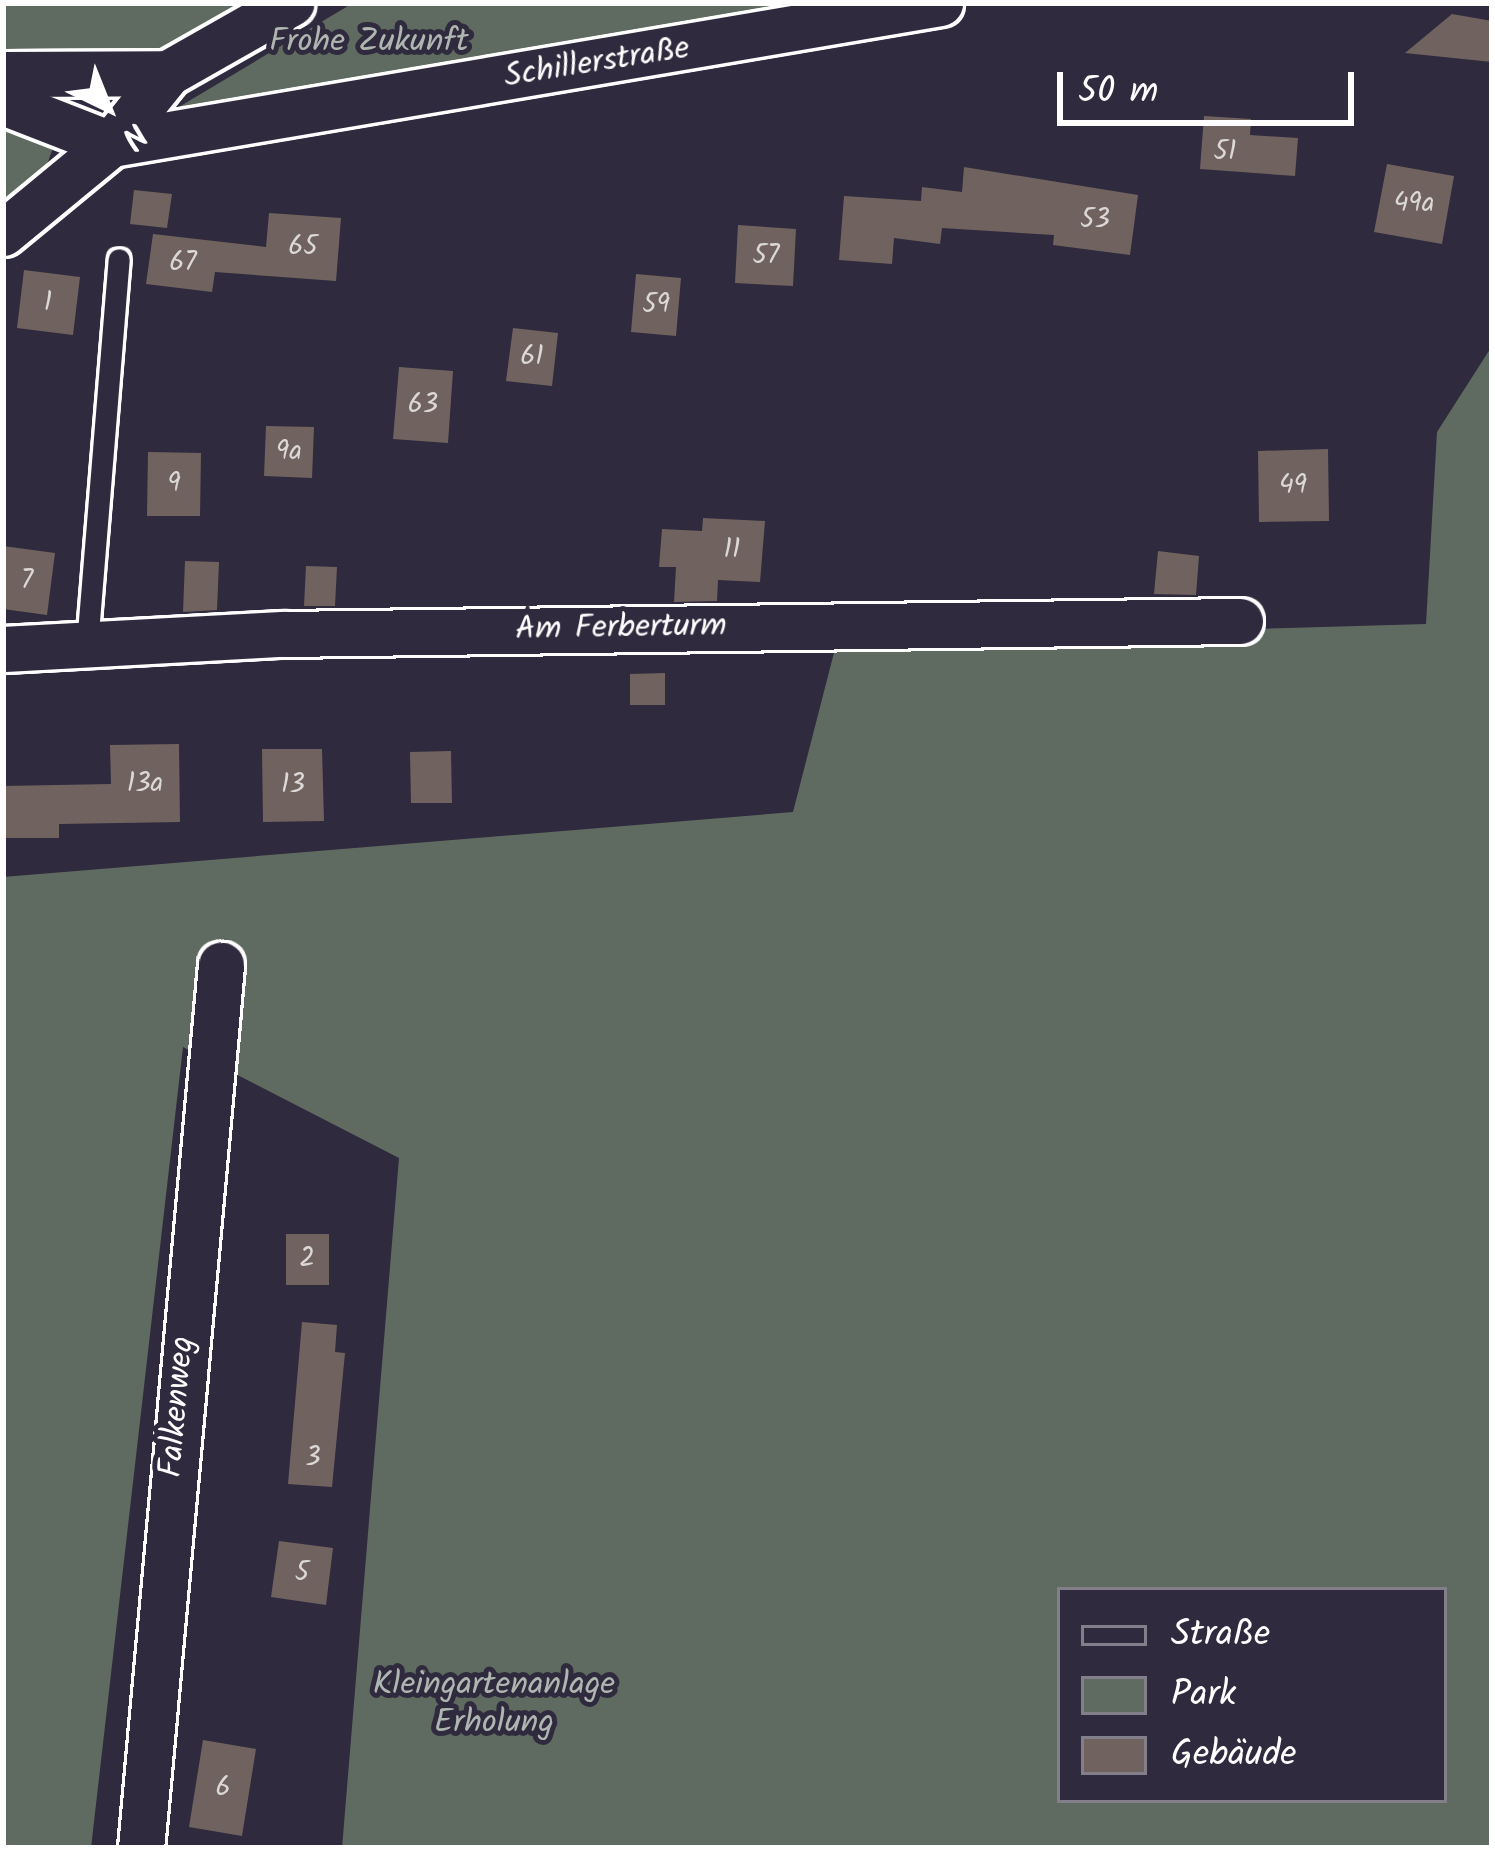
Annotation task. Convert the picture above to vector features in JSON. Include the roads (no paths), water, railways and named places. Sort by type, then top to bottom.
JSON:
[{"type":"street","points":[[3,233],[111,144],[168,73],[291,3]]},
{"type":"street","name":"Schillerstraße","points":[[111,144],[940,3]]},
{"type":"street","points":[[3,74],[168,73]]},
{"type":"street","points":[[3,102],[111,144]]},
{"type":"street","name":"Am Ferberturm","points":[[3,649],[307,634],[1240,621]]},
{"type":"street","name":"Falkenweg","points":[[141,1848],[220,965]]},
{"type":"lane","points":[[87,645],[119,259]]},
{"type":"park label","name":"Frohe Zukunft","points":[[369,43]]},
{"type":"park label","name":"Kleingartenanlage Erholung","points":[[494,1705]]}]
